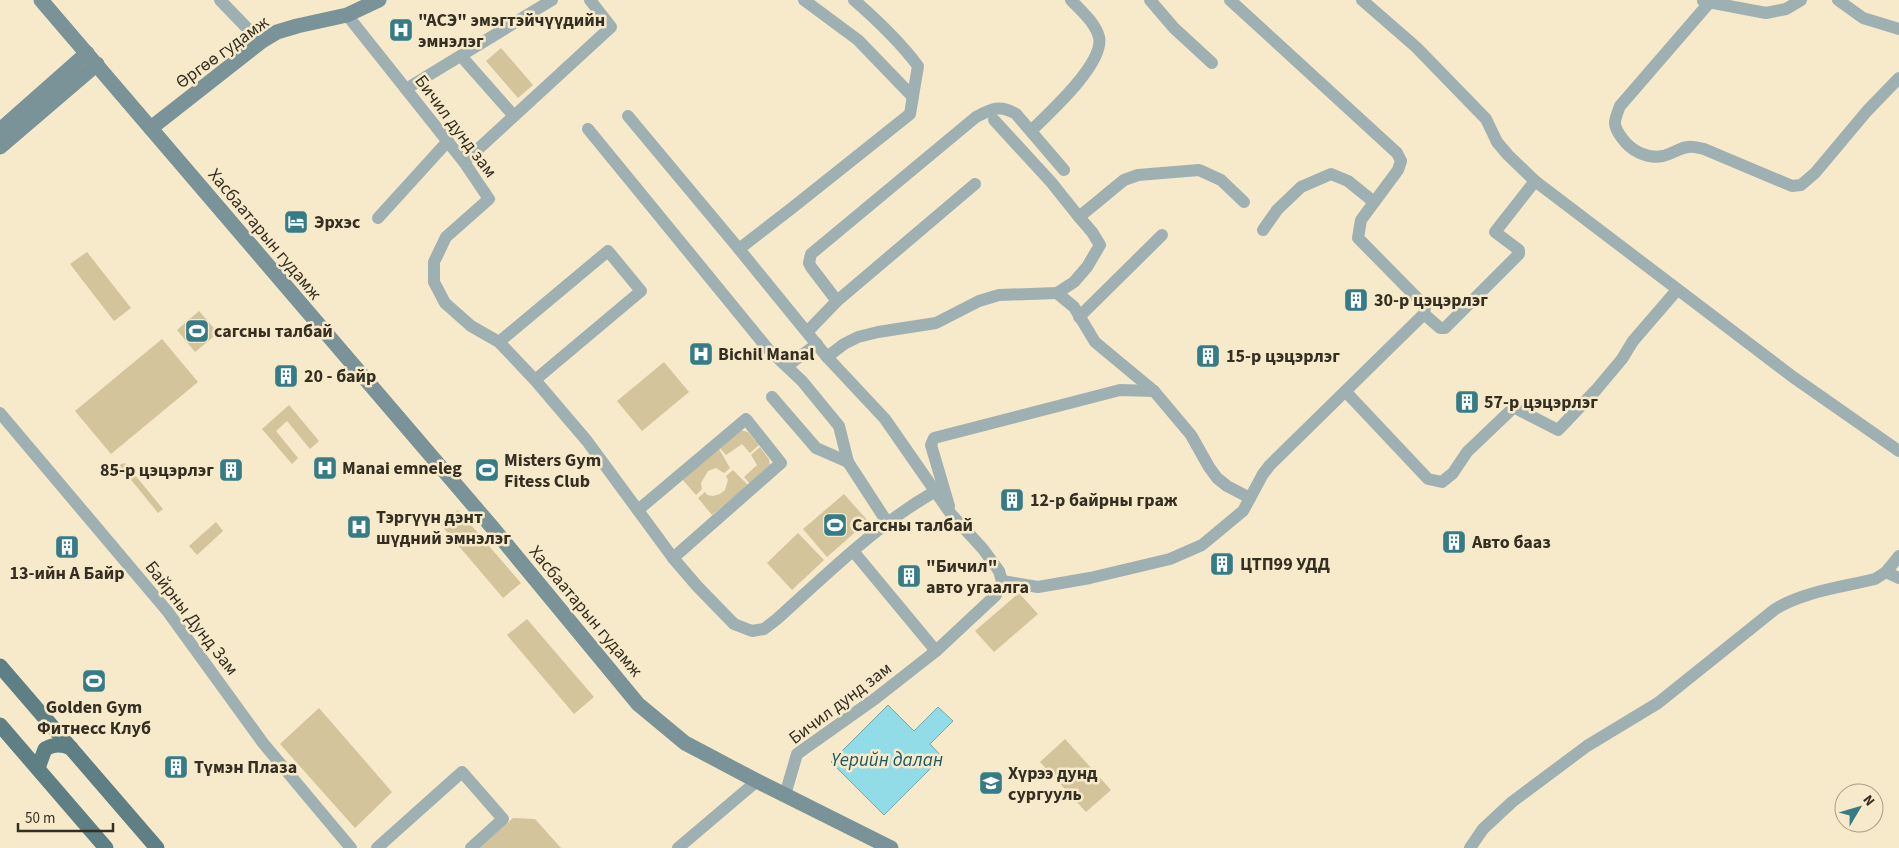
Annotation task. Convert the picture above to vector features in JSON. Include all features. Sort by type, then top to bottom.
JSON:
[{"type":"main road","points":[[0,666],[157,848]]},
{"type":"main road","points":[[0,725],[106,848]]},
{"type":"main road","points":[[38,768],[45,749],[53,745],[63,745],[71,748]]},
{"type":"street","name":"Хасбаатарын гудамж","points":[[41,0],[492,528],[638,704],[685,743],[891,848]]},
{"type":"street","points":[[220,0],[262,41]]},
{"type":"street","name":"Өргөө гудамж","points":[[150,128],[262,41],[277,32],[347,15],[379,0]]},
{"type":"street","points":[[406,89],[552,0]]},
{"type":"street","points":[[464,162],[611,27],[590,0]]},
{"type":"street","points":[[804,0],[858,40],[913,97]]},
{"type":"street","points":[[738,249],[910,114],[918,66],[910,55],[854,0]]},
{"type":"street","points":[[1031,131],[1073,90],[1099,50],[1099,38],[1094,25],[1071,0]]},
{"type":"street","points":[[1150,0],[1174,28],[1212,63]]},
{"type":"street","points":[[628,116],[827,357],[885,420],[905,446],[934,492],[983,549],[999,571],[1002,581],[1038,587],[1090,578],[1170,558],[1202,545],[1235,519],[1242,511],[1270,465],[1424,314],[1425,306],[1358,238],[1361,220],[1398,170],[1401,161],[1397,153],[1230,0]]},
{"type":"street","points":[[1362,0],[1416,47],[1486,119],[1497,142],[1535,181],[1794,377],[1899,451]]},
{"type":"street","points":[[1801,0],[1786,9],[1766,13],[1704,1],[1620,106],[1614,120],[1616,131],[1626,144],[1649,157],[1664,156],[1679,149],[1690,147],[1704,149],[1792,186],[1801,185],[1815,174],[1867,111],[1899,78]]},
{"type":"street","points":[[1838,0],[1863,18],[1899,29]]},
{"type":"street","name":"Бичил дунд зам","points":[[347,15],[464,162],[489,199],[446,237],[434,262],[434,282],[445,303],[471,326],[499,342],[535,380],[587,441],[673,558],[734,624],[752,631],[764,629],[887,522],[934,492]]},
{"type":"street","points":[[461,56],[514,116]]},
{"type":"street","points":[[0,130],[92,59]]},
{"type":"street","points":[[0,147],[92,59]]},
{"type":"street","points":[[837,301],[811,268],[808,258],[811,254],[976,117],[987,111],[1007,108],[1016,114],[1064,170]]},
{"type":"street","points":[[827,357],[844,344],[858,338],[878,332],[936,323],[980,301],[999,295],[1057,293],[1074,282],[1086,267],[1100,245],[1092,232],[1051,182],[994,120]]},
{"type":"street","points":[[588,129],[768,349],[802,380],[839,426],[848,462],[887,522]]},
{"type":"street","points":[[378,218],[448,142]]},
{"type":"street","points":[[1079,217],[1124,180],[1138,175],[1200,170],[1221,180],[1244,202]]},
{"type":"street","points":[[1263,230],[1277,210],[1301,187],[1331,174],[1348,181],[1374,202]]},
{"type":"street","points":[[1424,314],[1440,328],[1446,328],[1520,254],[1519,250],[1494,232],[1535,181]]},
{"type":"street","points":[[807,332],[837,301],[975,184]]},
{"type":"street","points":[[1079,317],[1162,235]]},
{"type":"street","points":[[499,342],[608,251],[641,291],[535,380]]},
{"type":"street","points":[[1346,392],[1428,479],[1442,482],[1454,473],[1467,452],[1515,408],[1558,430],[1596,390],[1622,359],[1633,341],[1677,290]]},
{"type":"street","points":[[1057,293],[1074,307],[1095,342],[1154,391],[1191,434],[1217,478],[1227,486],[1250,498]]},
{"type":"street","points":[[787,366],[817,344]]},
{"type":"street","points":[[951,514],[931,445],[934,438],[1120,390],[1154,391]]},
{"type":"street","points":[[772,397],[816,448],[848,462]]},
{"type":"street","name":"Байрны Дунд Зам","points":[[0,412],[168,612],[263,742],[351,848]]},
{"type":"street","points":[[638,510],[746,419],[781,463],[673,558]]},
{"type":"street","points":[[853,551],[936,651]]},
{"type":"street","points":[[1470,848],[1483,829],[1512,802],[1587,746],[1658,703],[1784,603],[1875,579],[1886,572],[1899,556]]},
{"type":"street","points":[[1886,572],[1899,578]]},
{"type":"street","name":"Бичил дунд зам","points":[[785,795],[797,754],[876,698],[936,651],[996,596],[1002,581]]},
{"type":"street","points":[[377,848],[462,772],[503,819],[471,848]]},
{"type":"street","points":[[678,848],[757,781]]},
{"type":"shaded area","points":[[501,48],[533,85],[518,98],[486,61]]},
{"type":"shaded area","points":[[87,252],[131,308],[114,321],[70,264]]},
{"type":"shaded area","name":"сагсны талбай","points":[[199,311],[218,333],[195,352],[177,330]]},
{"type":"shaded area","points":[[162,339],[198,382],[111,454],[75,411]]},
{"type":"shaded area","points":[[664,362],[689,392],[642,431],[617,401]]},
{"type":"shaded area","points":[[289,405],[319,441],[310,449],[287,421],[276,431],[298,458],[292,464],[262,429]]},
{"type":"shaded area","points":[[741,430],[748,432],[759,445],[750,453],[742,444],[726,455],[720,448]]},
{"type":"shaded area","points":[[760,447],[769,459],[770,465],[750,484],[744,477],[757,465],[751,455]]},
{"type":"shaded area","points":[[719,449],[730,468],[724,473],[716,468],[708,471],[701,483],[702,489],[696,495],[682,479]]},
{"type":"shaded area","points":[[125,463],[163,509],[158,513],[119,465]]},
{"type":"shaded area","points":[[733,470],[748,485],[712,515],[698,498],[705,492],[707,495],[713,496],[725,490],[728,480],[726,476]]},
{"type":"shaded area","name":"Сагсны талбай","points":[[844,494],[868,521],[827,557],[803,529]]},
{"type":"shaded area","points":[[458,510],[521,583],[503,598],[441,525]]},
{"type":"shaded area","points":[[216,522],[223,531],[197,555],[189,546]]},
{"type":"shaded area","points":[[798,533],[824,560],[792,590],[767,563]]},
{"type":"shaded area","points":[[1019,593],[1038,614],[994,652],[975,631]]},
{"type":"shaded area","points":[[527,619],[594,697],[574,714],[507,635]]},
{"type":"shaded area","points":[[319,708],[392,792],[355,828],[280,744]]},
{"type":"shaded area","points":[[1065,739],[1111,790],[1086,812],[1040,762]]},
{"type":"shaded area","points":[[513,818],[535,819],[561,848],[480,848]]},
{"type":"water","name":"Үерийн далан","points":[[888,705],[914,731],[938,707],[953,721],[930,744],[942,757],[884,815],[831,762]]},
{"type":"place","name":"\"АСЭ\" эмэгтэйчүүдийн эмнэлэг","points":[[401,30]]},
{"type":"place","name":"Эрхэс","points":[[296,222]]},
{"type":"place","name":"30-р цэцэрлэг","points":[[1356,300]]},
{"type":"place","name":"сагсны талбай","points":[[197,331]]},
{"type":"place","name":"Bichil Manal","points":[[701,354]]},
{"type":"place","name":"15-р цэцэрлэг","points":[[1208,356]]},
{"type":"place","name":"20 - байр","points":[[286,376]]},
{"type":"place","name":"57-р цэцэрлэг","points":[[1467,402]]},
{"type":"place","name":"Manai emneleg","points":[[325,468]]},
{"type":"place","name":"85-р цэцэрлэг","points":[[231,470]]},
{"type":"place","name":"Misters Gym Fitess Club","points":[[487,470]]},
{"type":"place","name":"12-р байрны граж","points":[[1012,500]]},
{"type":"place","name":"Сагсны талбай","points":[[835,525]]},
{"type":"place","name":"Тэргүүн дэнт шүдний эмнэлэг","points":[[359,527]]},
{"type":"place","name":"Авто бааз","points":[[1454,542]]},
{"type":"place","name":"13-ийн А Байр","points":[[67,547]]},
{"type":"place","name":"ЦТП99 УДД","points":[[1222,564]]},
{"type":"place","name":"\"Бичил\" авто угаалга","points":[[909,576]]},
{"type":"place","name":"Golden Gym Фитнесс Клуб","points":[[94,681]]},
{"type":"place","name":"Түмэн Плаза","points":[[176,767]]},
{"type":"place","name":"Хүрээ дунд сургууль","points":[[991,783]]}]
